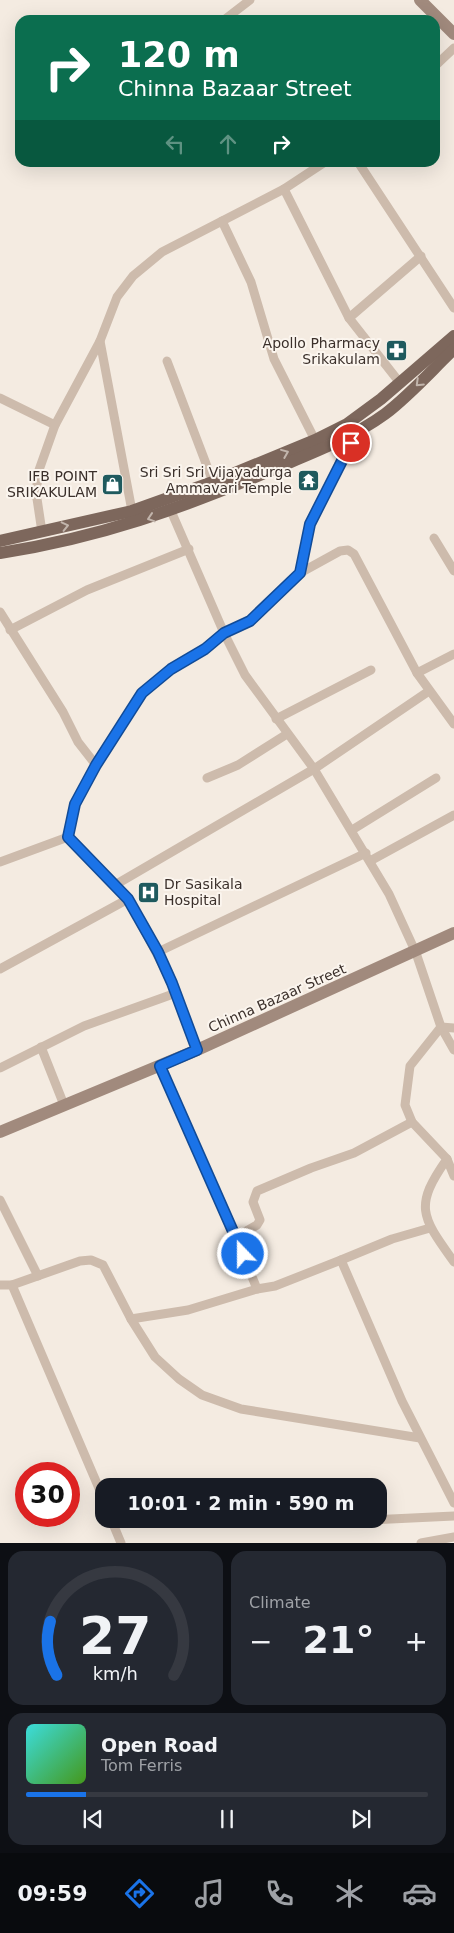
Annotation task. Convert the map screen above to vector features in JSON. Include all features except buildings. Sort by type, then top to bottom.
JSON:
[{"type":"main road","points":[[0,541],[132,511],[213,482],[314,440],[359,415],[400,383],[454,336]]},
{"type":"main road","points":[[0,553],[44,546],[134,524],[171,511],[320,450],[362,429],[386,413],[454,349]]},
{"type":"street","points":[[230,15],[250,0]]},
{"type":"street","points":[[420,0],[435,15]]},
{"type":"street","points":[[440,20],[454,34]]},
{"type":"street","points":[[440,61],[454,48]]},
{"type":"street","points":[[42,532],[36,492],[39,470],[55,425],[100,341],[118,297],[133,276],[162,252],[284,189],[317,167]]},
{"type":"street","points":[[361,167],[454,308]]},
{"type":"street","points":[[284,189],[350,318],[400,383]]},
{"type":"street","points":[[222,221],[251,282],[274,359],[314,440]]},
{"type":"street","points":[[350,318],[421,256]]},
{"type":"street","points":[[100,341],[132,511]]},
{"type":"street","points":[[167,361],[213,482]]},
{"type":"street","points":[[0,398],[55,425]]},
{"type":"street","points":[[300,573],[310,524],[343,456],[362,429],[359,415]]},
{"type":"street","points":[[171,511],[224,633],[245,675],[314,769],[389,894],[416,952],[442,1027],[454,1050]]},
{"type":"street","points":[[434,538],[454,571]]},
{"type":"street","points":[[10,630],[87,590],[189,550]]},
{"type":"street","points":[[68,837],[75,804],[96,765],[142,693],[171,669],[205,649],[224,633],[250,621],[300,573],[340,551],[348,550],[354,554],[417,673],[454,724]]},
{"type":"street","points":[[0,612],[63,712],[78,742],[96,765]]},
{"type":"street","points":[[417,673],[454,654]]},
{"type":"street","points":[[276,719],[371,670]]},
{"type":"street","points":[[115,885],[314,769],[429,691]]},
{"type":"street","points":[[208,778],[238,765],[287,734]]},
{"type":"street","points":[[352,830],[436,778]]},
{"type":"street","points":[[158,952],[454,816]]},
{"type":"street","points":[[0,862],[68,837]]},
{"type":"street","points":[[68,837],[128,899],[158,952],[176,993],[197,1050]]},
{"type":"street","points":[[0,969],[128,899]]},
{"type":"street","name":"Chinna Bazaar Street","points":[[0,1132],[197,1050],[416,952],[454,933]]},
{"type":"street","points":[[0,1068],[84,1026],[176,993]]},
{"type":"street","points":[[442,1027],[454,1028]]},
{"type":"street","points":[[442,1027],[410,1066],[405,1105],[412,1122],[447,1159],[454,1176]]},
{"type":"street","points":[[41,1047],[64,1105]]},
{"type":"street","points":[[160,1066],[257,1289]]},
{"type":"street","points":[[236,1237],[257,1225],[260,1220],[253,1202],[257,1191],[311,1168],[354,1153],[412,1122]]},
{"type":"street","points":[[447,1159],[431,1181],[424,1206],[430,1228],[454,1262]]},
{"type":"street","points":[[0,1200],[38,1276]]},
{"type":"street","points":[[132,1319],[188,1310],[257,1289],[275,1286],[392,1239],[430,1228]]},
{"type":"street","points":[[0,1285],[12,1285],[80,1261],[91,1260],[103,1265],[132,1319],[156,1357],[178,1379],[202,1395],[241,1409],[420,1438]]},
{"type":"street","points":[[341,1260],[402,1401],[454,1504]]},
{"type":"street","points":[[12,1285],[95,1479]]},
{"type":"street","points":[[387,1519],[454,1516]]},
{"type":"street","points":[[115,1528],[121,1543]]},
{"type":"street","points":[[421,1543],[454,1537]]},
{"type":"place","name":"Apollo Pharmacy Srikakulam","points":[[396,351]]},
{"type":"place","name":"Sri Sri Sri Vijayadurga Ammavari Temple","points":[[308,480]]},
{"type":"place","name":"IFB POINT SRIKAKULAM","points":[[113,484]]},
{"type":"place","name":"Dr Sasikala Hospital","points":[[148,892]]},
{"type":"route","points":[[243,1254],[160,1066],[197,1050],[172,983],[158,952],[128,899],[68,837],[75,804],[96,765],[142,693],[171,669],[205,649],[224,633],[250,621],[300,573],[310,524],[351,443]]}]
